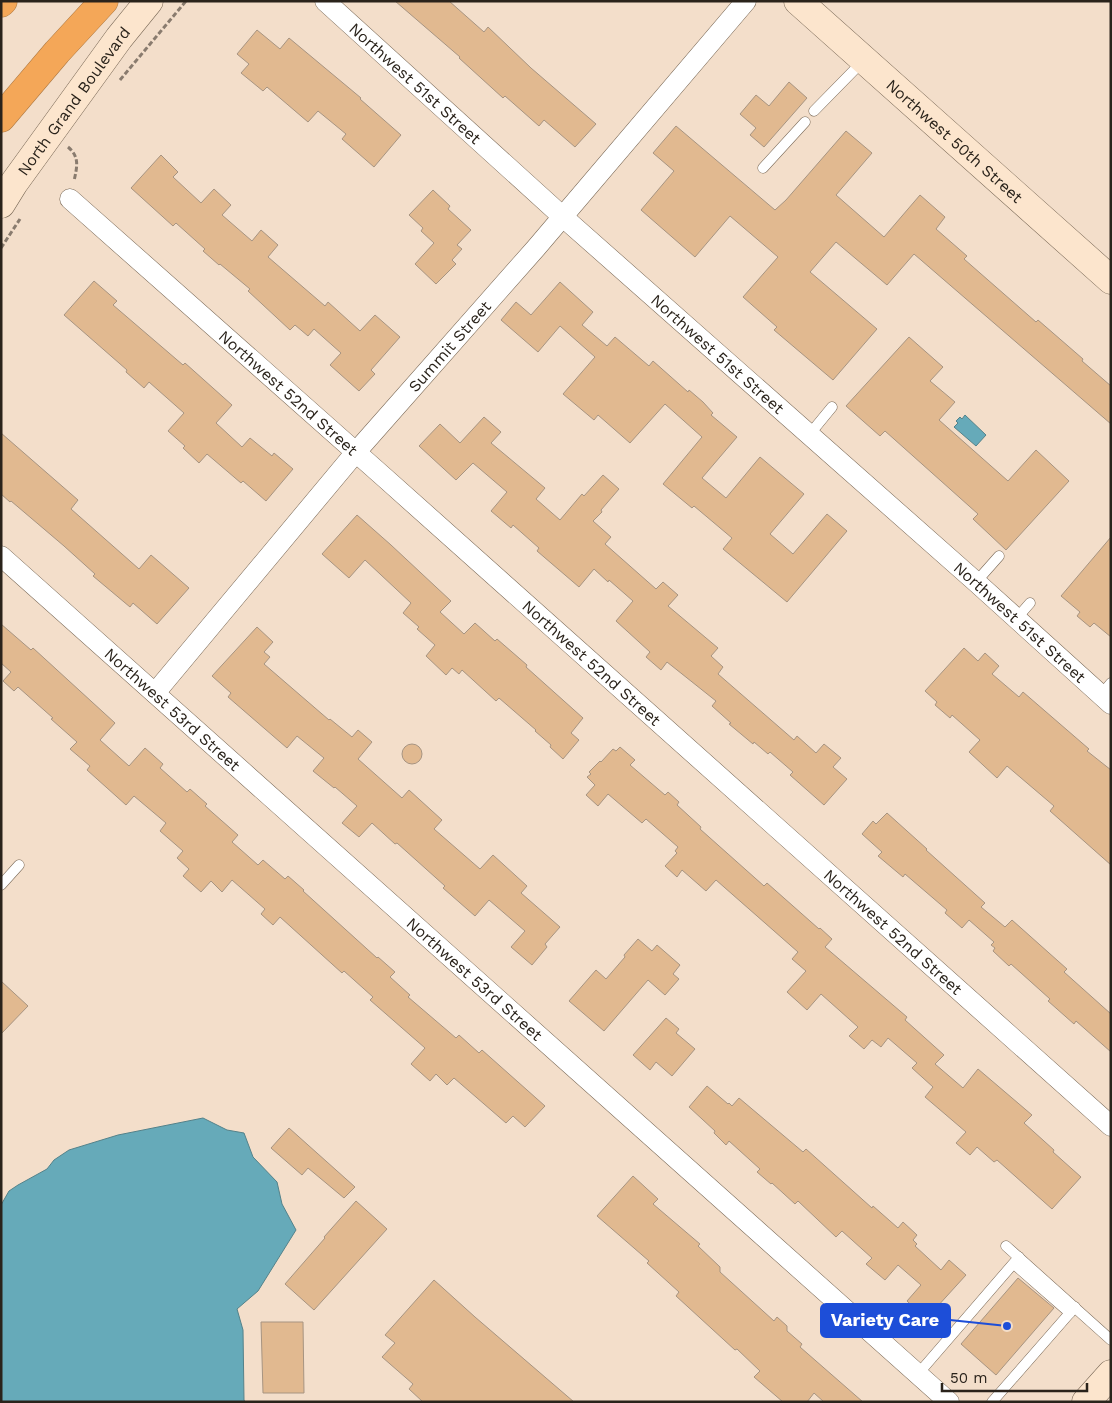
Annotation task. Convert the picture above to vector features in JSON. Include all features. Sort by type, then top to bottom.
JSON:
[{"type":"highway","points":[[1,118],[57,52],[104,1]]},
{"type":"main road","name":"North Grand Boulevard","points":[[11,210],[14,183],[113,46],[149,1]]},
{"type":"main road","name":"Northwest 50th Street","points":[[798,1],[1111,280]]},
{"type":"main road","points":[[1086,1402],[1111,1374]]},
{"type":"street","name":"Northwest 51st Street","points":[[325,1],[563,217],[1016,619],[1107,694]]},
{"type":"street","name":"Summit Street","points":[[155,693],[356,452],[563,217],[746,1]]},
{"type":"street","name":"Northwest 52nd Street","points":[[70,199],[1111,1126]]},
{"type":"street","name":"Northwest 53rd Street","points":[[1,556],[949,1402]]},
{"type":"lane","points":[[814,111],[863,60]]},
{"type":"lane","points":[[764,168],[805,122]]},
{"type":"lane","points":[[809,434],[832,407]]},
{"type":"lane","points":[[976,582],[999,556]]},
{"type":"lane","points":[[1016,619],[1030,603]]},
{"type":"lane","points":[[1,884],[19,865]]},
{"type":"lane","points":[[1006,1246],[1017,1261],[1072,1310],[1111,1340]]},
{"type":"lane","points":[[918,1374],[1017,1261]]},
{"type":"lane","points":[[992,1402],[1072,1310]]},
{"type":"path","points":[[116,85],[186,1]]},
{"type":"path","points":[[63,154],[73,140]]},
{"type":"path","points":[[68,146],[74,152],[77,163],[70,199]]},
{"type":"path","points":[[1,248],[11,210]]},
{"type":"water","points":[[965,415],[986,435],[976,446],[954,427],[958,423],[956,421],[960,417],[962,419]]},
{"type":"water","points":[[203,1118],[227,1130],[244,1133],[253,1157],[277,1182],[282,1204],[296,1230],[258,1291],[237,1309],[243,1330],[245,1402],[1,1402],[1,1205],[9,1191],[47,1169],[54,1160],[69,1150],[118,1135]]},
{"type":"building","points":[[395,1],[449,1],[484,32],[488,27],[531,68],[596,124],[575,147],[544,120],[539,126],[505,96],[503,98],[460,57]]},
{"type":"building","points":[[257,30],[280,49],[289,38],[361,98],[401,135],[374,167],[342,139],[346,134],[318,111],[308,122],[267,87],[263,91],[241,73],[249,64],[237,54]]},
{"type":"building","points":[[789,82],[807,98],[764,147],[750,135],[756,128],[740,114],[756,95],[769,106]]},
{"type":"building","points":[[676,126],[775,210],[846,131],[872,153],[836,195],[884,237],[920,195],[945,217],[936,229],[967,256],[964,259],[1036,322],[1038,320],[1111,386],[1111,424],[914,254],[887,285],[836,242],[810,272],[877,329],[833,380],[774,330],[777,327],[743,297],[778,257],[730,216],[695,257],[641,210],[674,171],[653,153]]},
{"type":"building","points":[[161,155],[178,172],[173,177],[201,203],[214,189],[231,205],[222,215],[252,241],[261,230],[278,245],[268,257],[325,306],[328,302],[360,331],[375,315],[400,337],[371,370],[375,374],[359,391],[330,365],[341,353],[314,329],[308,336],[295,325],[290,330],[248,291],[250,289],[203,251],[205,249],[176,223],[173,226],[131,188]]},
{"type":"building","points":[[433,190],[450,206],[448,209],[471,230],[457,245],[462,249],[452,260],[456,264],[436,284],[415,264],[434,243],[421,231],[423,228],[409,215]]},
{"type":"building","points":[[94,281],[117,301],[113,305],[183,365],[185,363],[232,405],[216,423],[242,447],[250,438],[272,456],[274,453],[293,469],[266,501],[207,454],[199,463],[183,448],[185,446],[168,431],[184,413],[149,382],[144,388],[126,372],[127,370],[64,315]]},
{"type":"building","points":[[560,282],[593,312],[582,325],[607,346],[615,337],[649,366],[653,361],[688,392],[689,390],[703,402],[713,413],[711,415],[737,437],[702,478],[726,498],[760,457],[804,494],[770,534],[793,554],[827,514],[847,531],[787,602],[723,549],[732,538],[694,506],[692,508],[663,484],[702,437],[665,404],[630,443],[598,415],[594,420],[563,394],[595,357],[560,326],[538,352],[501,320],[516,302],[531,315]]},
{"type":"building","points":[[909,337],[943,367],[930,381],[955,402],[939,420],[1008,481],[1036,450],[1069,481],[1006,550],[973,519],[978,514],[885,431],[880,436],[846,406]]},
{"type":"building","points":[[484,417],[501,432],[491,443],[545,488],[536,499],[560,520],[582,494],[584,496],[603,475],[619,489],[593,521],[611,537],[605,544],[656,589],[663,582],[678,595],[668,606],[718,648],[711,656],[723,667],[718,674],[794,740],[797,736],[816,753],[824,744],[841,758],[833,767],[847,779],[824,805],[790,775],[793,772],[770,752],[768,754],[754,742],[753,744],[729,724],[731,723],[712,706],[716,701],[667,662],[661,670],[646,657],[650,652],[616,621],[633,601],[594,569],[579,587],[537,551],[539,548],[513,525],[511,528],[491,511],[507,492],[473,463],[456,480],[419,446],[440,424],[460,443]]},
{"type":"building","points":[[1,433],[78,500],[71,509],[139,569],[151,555],[189,588],[157,624],[133,603],[130,607],[93,576],[95,574],[64,546],[1,494]]},
{"type":"building","points":[[357,515],[451,601],[440,612],[464,634],[475,623],[527,665],[526,667],[583,718],[571,733],[579,740],[563,759],[536,730],[499,698],[496,701],[462,670],[459,674],[452,668],[446,675],[426,656],[435,645],[403,613],[411,603],[365,560],[349,578],[322,554]]},
{"type":"building","points":[[1111,537],[1111,637],[1094,623],[1090,627],[1077,616],[1080,612],[1061,596]]},
{"type":"building","points":[[1,624],[31,650],[33,648],[115,723],[100,740],[129,766],[145,748],[163,764],[160,768],[187,792],[190,789],[207,804],[205,806],[238,835],[232,842],[258,865],[263,860],[285,879],[288,876],[377,958],[395,972],[390,977],[410,995],[408,997],[456,1038],[459,1035],[479,1053],[482,1050],[545,1106],[525,1127],[513,1116],[506,1123],[454,1078],[447,1085],[436,1074],[430,1081],[411,1064],[425,1048],[370,1000],[373,997],[344,971],[342,973],[280,917],[273,925],[261,914],[265,909],[232,880],[222,892],[211,881],[201,892],[183,876],[189,869],[177,858],[183,851],[160,831],[166,823],[134,796],[126,805],[87,770],[90,766],[70,749],[77,742],[18,687],[14,691],[3,681],[11,672],[1,663]]},
{"type":"building","points":[[257,627],[273,642],[264,652],[270,657],[264,664],[329,720],[352,737],[358,730],[372,742],[358,759],[402,798],[409,790],[442,820],[434,829],[480,869],[493,855],[527,886],[521,893],[560,927],[545,944],[547,947],[532,965],[511,947],[525,931],[489,900],[475,916],[443,888],[445,886],[372,823],[359,837],[342,823],[357,806],[313,771],[324,758],[297,736],[287,748],[228,697],[231,693],[212,676]]},
{"type":"building","points":[[964,648],[978,661],[985,653],[999,666],[992,674],[1019,697],[1023,692],[1089,749],[1087,751],[1111,770],[1111,865],[1050,811],[1054,806],[1007,766],[997,778],[969,752],[980,740],[952,715],[950,718],[935,705],[937,702],[925,691]]},
{"type":"building","points":[[412,744],[419,747],[422,754],[419,761],[412,764],[405,761],[402,754],[405,747]]},
{"type":"building","points":[[620,747],[635,760],[630,765],[665,795],[668,792],[679,802],[677,805],[701,827],[700,829],[764,886],[767,883],[832,939],[825,947],[907,1017],[905,1020],[944,1055],[935,1064],[963,1088],[978,1069],[1032,1115],[1024,1123],[1081,1177],[1052,1209],[997,1160],[994,1162],[977,1147],[970,1155],[956,1143],[966,1132],[925,1097],[933,1087],[912,1068],[917,1063],[888,1038],[881,1047],[872,1040],[864,1049],[849,1036],[858,1027],[821,994],[807,1010],[787,992],[806,971],[792,959],[798,952],[716,880],[706,891],[682,870],[677,877],[665,866],[677,853],[675,851],[678,847],[646,819],[642,823],[608,794],[598,806],[586,795],[595,785],[587,777],[591,774],[589,772],[613,749],[616,751]]},
{"type":"building","points":[[887,813],[985,903],[981,907],[1005,927],[1012,920],[1067,969],[1064,972],[1111,1014],[1111,1052],[1076,1021],[1074,1024],[1048,1001],[1050,999],[1011,964],[1009,966],[993,951],[995,948],[991,945],[994,942],[969,920],[962,928],[945,913],[947,910],[905,874],[903,877],[878,856],[882,852],[862,834],[873,821],[876,824]]},
{"type":"building","points":[[638,939],[652,951],[657,945],[680,965],[673,974],[679,979],[665,995],[648,980],[604,1031],[569,1001],[596,970],[606,979]]},
{"type":"building","points":[[1,981],[28,1006],[1,1034]]},
{"type":"building","points":[[666,1018],[679,1029],[676,1033],[695,1049],[672,1076],[656,1062],[650,1070],[633,1055]]},
{"type":"building","points":[[707,1086],[732,1106],[739,1098],[803,1152],[806,1149],[872,1208],[873,1206],[898,1228],[903,1222],[917,1235],[913,1240],[917,1244],[915,1246],[941,1270],[949,1260],[966,1275],[926,1319],[907,1301],[921,1285],[898,1265],[885,1280],[866,1264],[872,1258],[842,1231],[836,1237],[798,1201],[795,1204],[757,1172],[760,1169],[729,1141],[726,1145],[714,1133],[715,1131],[689,1107]]},
{"type":"building","points":[[289,1128],[355,1187],[344,1198],[308,1168],[302,1175],[271,1148]]},
{"type":"building","points":[[633,1176],[658,1199],[653,1204],[700,1244],[698,1246],[720,1267],[720,1272],[774,1321],[777,1317],[787,1326],[787,1331],[802,1344],[800,1347],[863,1402],[824,1402],[814,1393],[807,1402],[783,1402],[754,1377],[760,1371],[676,1296],[679,1292],[647,1263],[649,1261],[597,1216]]},
{"type":"building","points":[[356,1201],[387,1229],[314,1310],[285,1284]]},
{"type":"building","points":[[1018,1278],[1054,1308],[996,1375],[961,1344]]},
{"type":"building","points":[[434,1280],[574,1402],[423,1402],[409,1389],[413,1384],[382,1357],[395,1343],[385,1335]]},
{"type":"building","points":[[261,1322],[303,1322],[304,1393],[263,1393]]},
{"type":"place","name":"Variety Care","points":[[1007,1326]]}]
